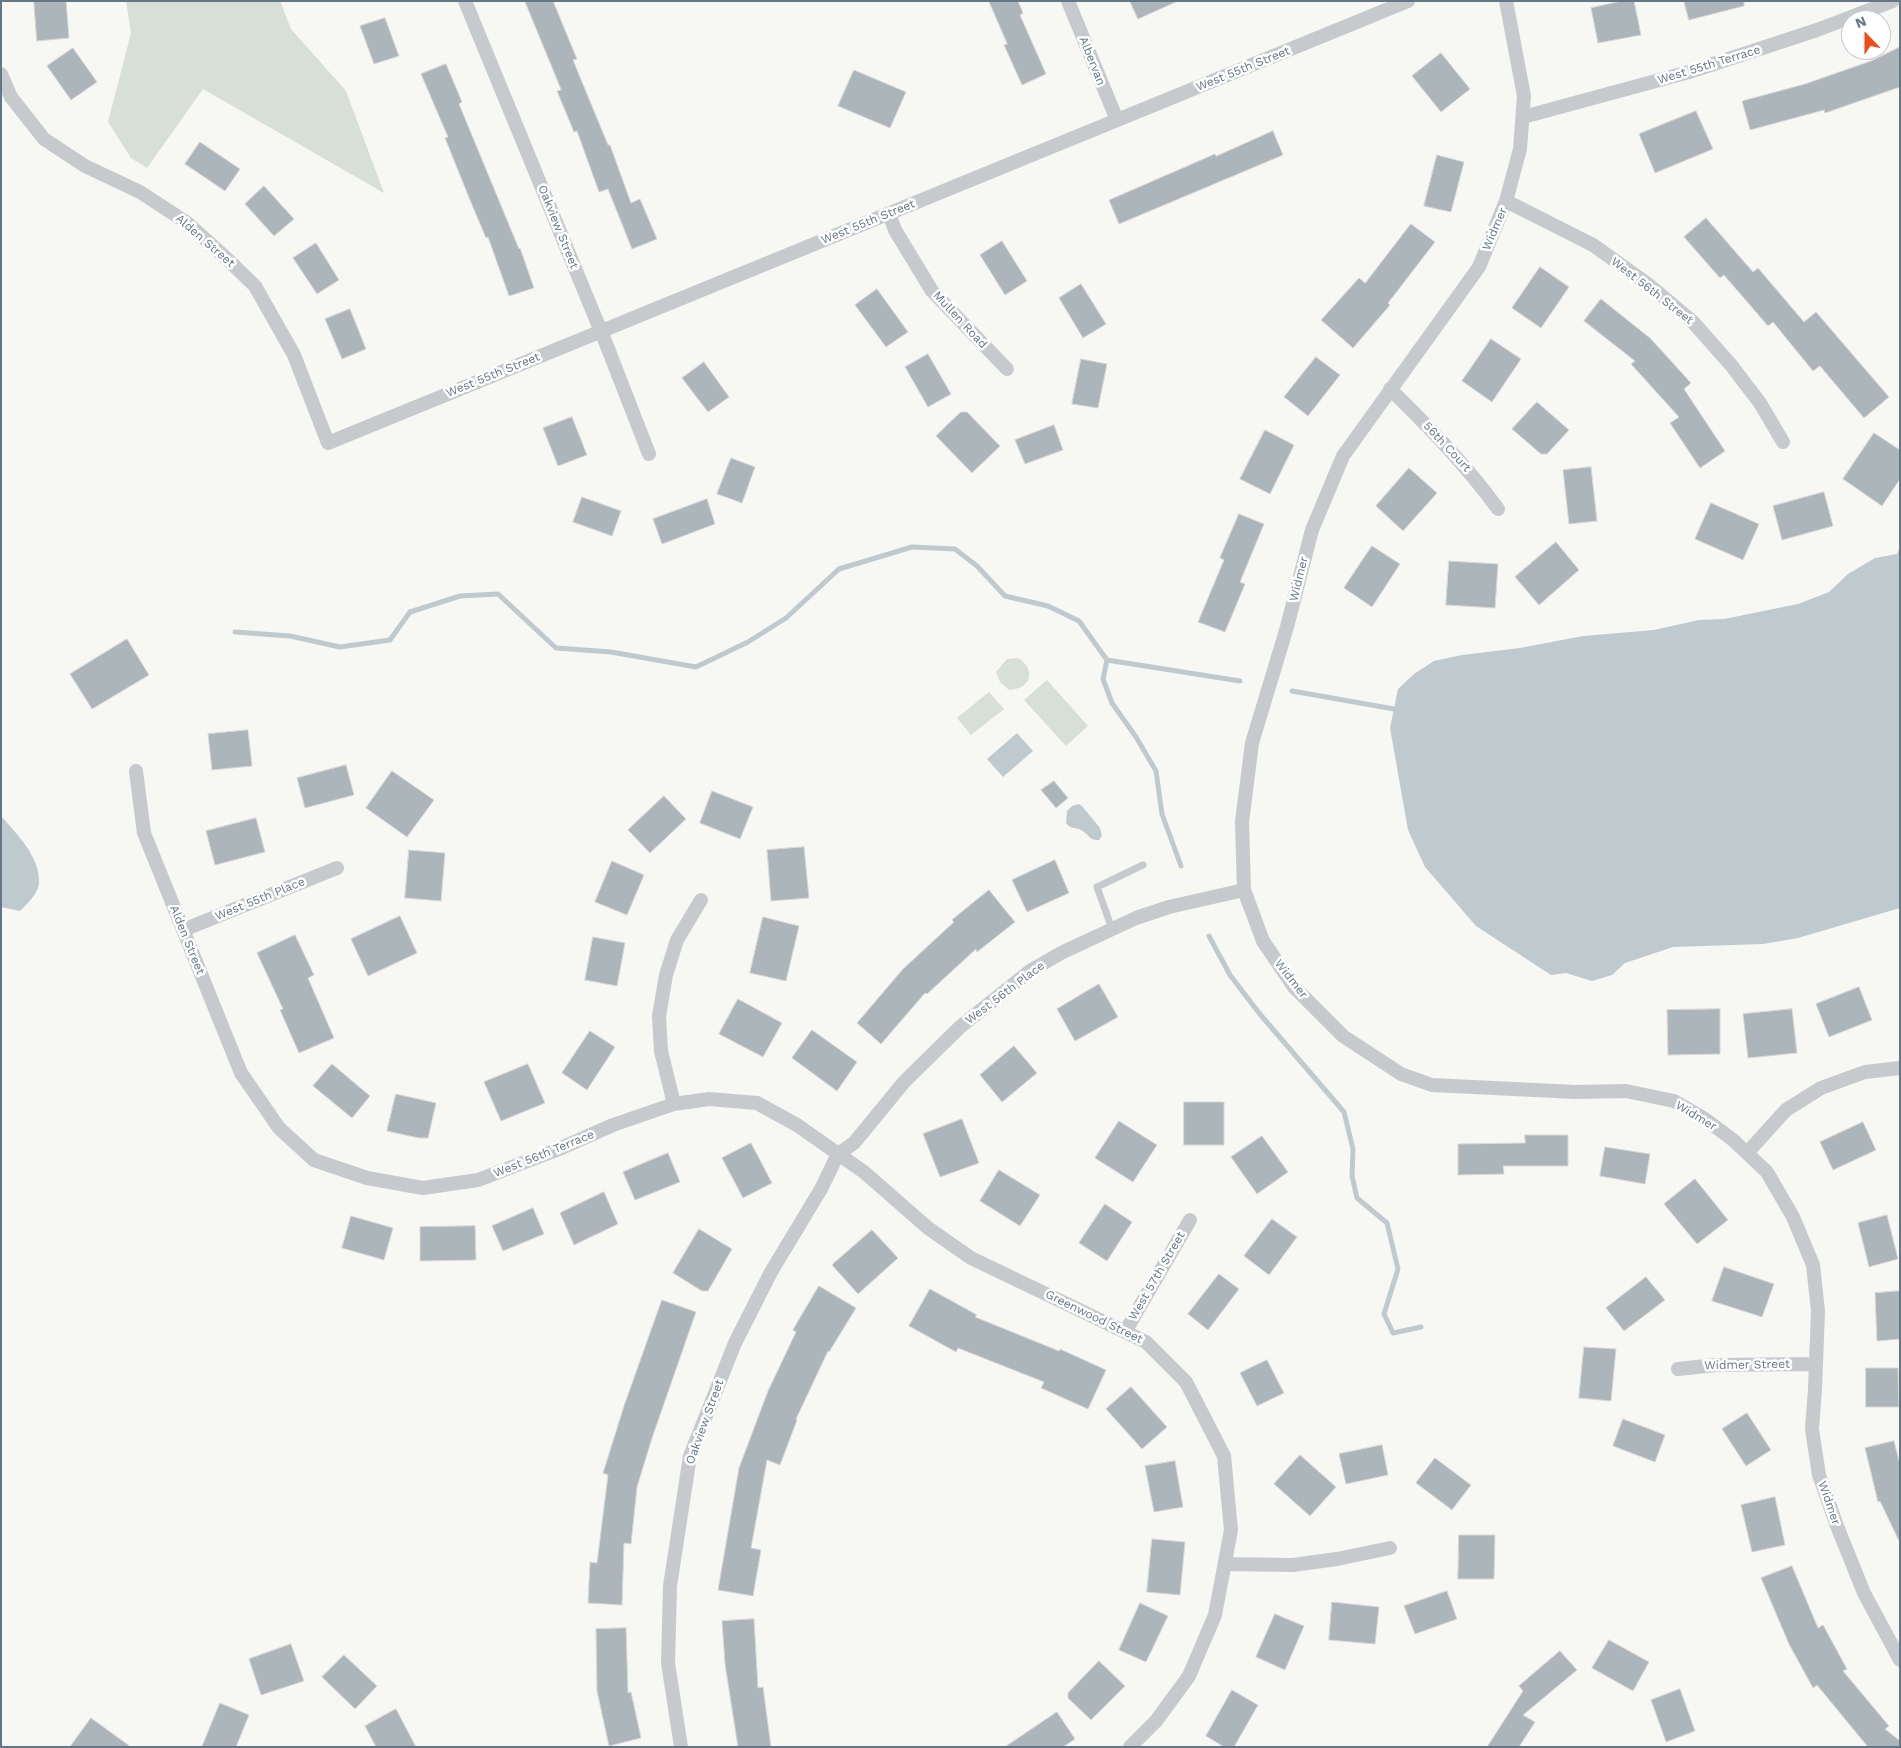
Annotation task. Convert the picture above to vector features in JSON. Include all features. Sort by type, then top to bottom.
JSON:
[{"type":"street","name":"Oakview Street","points":[[465,1],[601,331],[649,454]]},
{"type":"street","name":"Albervan","points":[[1068,1],[1117,120]]},
{"type":"street","name":"West 55th Street","points":[[328,443],[1408,1]]},
{"type":"street","name":"Widmer","points":[[1506,1],[1524,96],[1520,149],[1506,201],[1479,267],[1390,389],[1344,456],[1312,530],[1287,626],[1252,743],[1242,822],[1244,890],[1263,941],[1294,987],[1343,1036],[1401,1074],[1432,1085],[1575,1092],[1626,1091],[1674,1101],[1705,1119],[1733,1140],[1767,1172],[1793,1217],[1813,1265],[1818,1311],[1812,1428],[1820,1475],[1837,1526],[1864,1593],[1900,1660]]},
{"type":"street","name":"West 55th Terrace","points":[[1523,117],[1689,72],[1816,30],[1893,1]]},
{"type":"street","name":"Alden Street","points":[[1,74],[11,97],[44,139],[85,166],[140,192],[186,222],[255,286],[294,355],[328,443]]},
{"type":"street","name":"West 56th Street","points":[[1506,201],[1593,245],[1649,285],[1692,321],[1731,365],[1760,403],[1783,442]]},
{"type":"street","name":"Mullen Road","points":[[888,214],[895,230],[932,291],[1007,370]]},
{"type":"street","name":"56th Court","points":[[1390,389],[1447,446],[1476,479],[1498,509]]},
{"type":"street","name":"Alden Street","points":[[136,772],[144,833],[242,1073],[260,1101]]},
{"type":"street","name":"West 55th Place","points":[[184,930],[337,868]]},
{"type":"street","name":"West 56th Place","points":[[838,1154],[854,1143],[904,1082],[960,1027],[1030,972],[1061,953],[1112,929],[1169,908],[1244,890]]},
{"type":"street","points":[[674,1104],[661,1052],[659,1016],[666,975],[677,940],[701,900]]},
{"type":"street","points":[[1747,1153],[1786,1110],[1821,1088],[1865,1072],[1900,1068]]},
{"type":"street","name":"West 56th Terrace","points":[[260,1101],[278,1128],[314,1160],[368,1178],[423,1188],[478,1180],[559,1149],[613,1125],[674,1104],[709,1099],[757,1103],[797,1124],[838,1154]]},
{"type":"street","name":"Oakview Street","points":[[681,1747],[668,1663],[670,1586],[690,1456],[735,1343],[771,1272],[821,1189],[838,1154]]},
{"type":"street","name":"Greenwood Street","points":[[838,1154],[864,1172],[928,1228],[971,1258],[1146,1342],[1186,1382],[1224,1456],[1231,1530],[1215,1615],[1189,1676],[1156,1721],[1130,1747]]},
{"type":"street","name":"West 57th Street","points":[[1125,1332],[1190,1220]]},
{"type":"street","name":"Widmer Street","points":[[1678,1369],[1716,1364],[1816,1364]]},
{"type":"street","points":[[1225,1564],[1293,1565],[1337,1559],[1390,1548]]},
{"type":"lane","points":[[1112,929],[1097,886],[1143,865]]},
{"type":"shaded area","points":[[126,1],[280,1],[291,29],[346,91],[384,193],[203,89],[147,168],[131,158],[108,122],[131,33]]},
{"type":"shaded area","points":[[1900,546],[1900,908],[1798,938],[1763,944],[1673,947],[1625,963],[1612,975],[1592,981],[1566,973],[1551,975],[1476,926],[1425,867],[1408,830],[1390,728],[1398,689],[1414,674],[1434,661],[1462,655],[1520,648],[1583,636],[1654,630],[1699,620],[1724,619],[1798,604],[1829,592],[1848,574],[1875,558],[1897,554]]},
{"type":"shaded area","points":[[1018,658],[1028,668],[1029,678],[1027,683],[1022,686],[1009,690],[1000,682],[996,672],[1007,659]]},
{"type":"shaded area","points":[[1047,680],[1088,726],[1066,746],[1024,700]]},
{"type":"shaded area","points":[[989,692],[1004,709],[971,735],[957,718]]},
{"type":"shaded area","points":[[1017,733],[1033,751],[1003,777],[987,759]]},
{"type":"shaded area","points":[[1079,804],[1100,828],[1102,836],[1099,840],[1091,838],[1081,830],[1071,827],[1066,823],[1067,811],[1072,806]]},
{"type":"shaded area","points":[[1,816],[32,855],[38,873],[39,882],[37,890],[20,911],[1,907]]},
{"type":"building","points":[[34,1],[66,1],[69,38],[37,41]]},
{"type":"building","points":[[525,1],[553,1],[577,59],[573,60],[608,145],[610,145],[631,203],[640,199],[657,239],[632,249],[608,189],[599,192],[577,131],[574,132],[557,91],[561,90]]},
{"type":"building","points":[[989,1],[1018,1],[1023,13],[1020,15],[1046,74],[1022,85],[1004,45],[1007,44]]},
{"type":"building","points":[[1130,1],[1178,1],[1138,19]]},
{"type":"building","points":[[1622,1],[1634,1],[1641,35],[1598,43],[1591,8]]},
{"type":"building","points":[[1684,1],[1744,1],[1744,6],[1689,20]]},
{"type":"building","points":[[385,18],[399,56],[374,64],[360,26]]},
{"type":"building","points":[[1900,47],[1900,87],[1825,113],[1824,110],[1750,130],[1742,101],[1805,84],[1873,60],[1891,60],[1891,51]]},
{"type":"building","points":[[73,48],[97,82],[71,100],[47,66]]},
{"type":"building","points":[[1441,53],[1470,89],[1441,112],[1412,76]]},
{"type":"building","points":[[446,64],[462,102],[459,104],[520,248],[534,288],[509,296],[488,237],[486,238],[445,138],[448,137],[421,74]]},
{"type":"building","points":[[854,70],[906,92],[890,128],[838,106]]},
{"type":"building","points":[[1696,111],[1713,149],[1655,173],[1639,134]]},
{"type":"building","points":[[1273,131],[1283,155],[1119,224],[1109,200]]},
{"type":"building","points":[[200,142],[240,169],[225,191],[185,164]]},
{"type":"building","points":[[1437,155],[1464,162],[1451,212],[1424,206]]},
{"type":"building","points":[[264,186],[294,219],[274,236],[245,204]]},
{"type":"building","points":[[1706,218],[1753,272],[1758,268],[1804,322],[1816,312],[1889,397],[1864,418],[1820,366],[1813,371],[1773,322],[1768,326],[1724,275],[1720,278],[1684,237]]},
{"type":"building","points":[[1411,224],[1435,242],[1388,303],[1390,305],[1353,348],[1321,320],[1359,278],[1365,283]]},
{"type":"building","points":[[1002,241],[1027,281],[1005,295],[980,255]]},
{"type":"building","points":[[316,243],[339,280],[317,294],[293,258]]},
{"type":"building","points":[[1540,267],[1569,287],[1541,328],[1512,308]]},
{"type":"building","points":[[1081,284],[1106,324],[1083,338],[1059,298]]},
{"type":"building","points":[[877,289],[908,332],[886,347],[855,305]]},
{"type":"building","points":[[1601,299],[1650,338],[1691,383],[1684,389],[1725,451],[1700,468],[1670,423],[1679,417],[1631,364],[1635,361],[1584,321]]},
{"type":"building","points":[[350,309],[366,349],[342,359],[325,319]]},
{"type":"building","points":[[1491,339],[1521,359],[1492,402],[1462,381]]},
{"type":"building","points":[[928,354],[951,394],[928,407],[905,367]]},
{"type":"building","points":[[1316,357],[1340,375],[1308,416],[1284,397]]},
{"type":"building","points":[[1081,359],[1107,364],[1098,408],[1072,404]]},
{"type":"building","points":[[704,362],[729,397],[708,412],[682,378]]},
{"type":"building","points":[[1537,402],[1569,430],[1547,454],[1541,454],[1512,429]]},
{"type":"building","points":[[961,412],[967,412],[1000,446],[972,473],[936,436]]},
{"type":"building","points":[[572,417],[587,455],[558,466],[543,428]]},
{"type":"building","points":[[1054,425],[1063,450],[1025,464],[1015,440]]},
{"type":"building","points":[[1265,430],[1294,445],[1270,494],[1240,479]]},
{"type":"building","points":[[1874,433],[1900,450],[1900,479],[1882,506],[1843,479]]},
{"type":"building","points":[[731,458],[755,467],[742,503],[717,494]]},
{"type":"building","points":[[1591,467],[1597,521],[1569,524],[1563,470]]},
{"type":"building","points":[[1409,468],[1437,493],[1403,531],[1376,506]]},
{"type":"building","points":[[1824,492],[1833,526],[1782,540],[1773,506]]},
{"type":"building","points":[[582,497],[621,511],[612,536],[573,522]]},
{"type":"building","points":[[707,499],[715,524],[662,544],[653,519]]},
{"type":"building","points":[[1711,503],[1759,524],[1743,560],[1695,539]]},
{"type":"building","points":[[1239,514],[1264,524],[1240,582],[1245,584],[1225,632],[1198,622],[1224,560],[1220,558]]},
{"type":"building","points":[[1556,542],[1579,570],[1539,605],[1515,577]]},
{"type":"building","points":[[1372,546],[1400,564],[1372,607],[1344,588]]},
{"type":"building","points":[[1449,561],[1498,564],[1495,608],[1446,605]]},
{"type":"building","points":[[127,639],[149,675],[92,709],[70,674]]},
{"type":"building","points":[[248,730],[252,766],[212,770],[208,734]]},
{"type":"building","points":[[346,765],[354,795],[305,808],[297,778]]},
{"type":"building","points":[[392,771],[434,800],[407,837],[366,808]]},
{"type":"building","points":[[1054,781],[1068,798],[1056,808],[1041,790]]},
{"type":"building","points":[[712,791],[753,807],[740,839],[700,823]]},
{"type":"building","points":[[664,796],[686,819],[650,853],[628,830]]},
{"type":"building","points":[[256,818],[265,852],[215,865],[206,831]]},
{"type":"building","points":[[804,847],[809,898],[771,901],[767,850]]},
{"type":"building","points":[[409,850],[445,853],[441,901],[405,898]]},
{"type":"building","points":[[1055,860],[1069,893],[1027,912],[1012,880]]},
{"type":"building","points":[[612,861],[644,875],[627,915],[595,902]]},
{"type":"building","points":[[989,890],[1015,922],[977,952],[976,949],[927,994],[925,993],[881,1044],[857,1023],[903,969],[954,922],[952,920]]},
{"type":"building","points":[[400,916],[417,953],[368,976],[351,939]]},
{"type":"building","points":[[763,917],[799,926],[786,981],[750,973]]},
{"type":"building","points":[[295,935],[314,975],[308,978],[334,1038],[299,1053],[280,1010],[283,1009],[257,953]]},
{"type":"building","points":[[593,937],[625,943],[617,986],[585,980]]},
{"type":"building","points":[[1099,984],[1118,1017],[1075,1041],[1057,1009]]},
{"type":"building","points":[[1859,987],[1872,1020],[1829,1037],[1816,1004]]},
{"type":"building","points":[[738,999],[782,1023],[763,1057],[719,1034]]},
{"type":"building","points":[[1720,1009],[1720,1054],[1668,1055],[1667,1010]]},
{"type":"building","points":[[1792,1009],[1797,1053],[1748,1058],[1743,1014]]},
{"type":"building","points":[[812,1030],[857,1062],[837,1091],[792,1058]]},
{"type":"building","points":[[590,1031],[615,1047],[587,1090],[562,1073]]},
{"type":"building","points":[[1014,1046],[1037,1073],[1002,1102],[980,1075]]},
{"type":"building","points":[[332,1064],[370,1096],[352,1118],[313,1086]]},
{"type":"building","points":[[528,1064],[545,1103],[501,1121],[484,1082]]},
{"type":"building","points":[[396,1094],[436,1103],[428,1138],[419,1138],[387,1131]]},
{"type":"building","points":[[1184,1102],[1224,1102],[1224,1145],[1184,1145]]},
{"type":"building","points":[[962,1119],[979,1163],[940,1177],[923,1134]]},
{"type":"building","points":[[1119,1121],[1157,1145],[1133,1182],[1095,1158]]},
{"type":"building","points":[[1863,1122],[1876,1150],[1833,1170],[1820,1142]]},
{"type":"building","points":[[1525,1135],[1568,1135],[1568,1166],[1503,1166],[1504,1174],[1458,1175],[1458,1144],[1525,1143]]},
{"type":"building","points":[[1262,1136],[1288,1172],[1257,1194],[1231,1157]]},
{"type":"building","points":[[751,1143],[772,1183],[743,1198],[722,1158]]},
{"type":"building","points":[[1605,1147],[1650,1154],[1645,1184],[1600,1176]]},
{"type":"building","points":[[668,1153],[680,1182],[635,1200],[623,1172]]},
{"type":"building","points":[[999,1170],[1040,1195],[1020,1226],[980,1201]]},
{"type":"building","points":[[1695,1179],[1728,1220],[1697,1244],[1664,1204]]},
{"type":"building","points":[[604,1192],[618,1224],[574,1245],[560,1213]]},
{"type":"building","points":[[1105,1204],[1132,1222],[1107,1261],[1079,1243]]},
{"type":"building","points":[[533,1208],[544,1234],[503,1251],[492,1226]]},
{"type":"building","points":[[1887,1215],[1898,1259],[1869,1267],[1858,1223]]},
{"type":"building","points":[[351,1216],[393,1228],[384,1260],[342,1248]]},
{"type":"building","points":[[1272,1219],[1297,1237],[1269,1275],[1244,1256]]},
{"type":"building","points":[[475,1226],[476,1260],[420,1261],[420,1227]]},
{"type":"building","points":[[699,1229],[732,1249],[708,1291],[702,1291],[673,1273]]},
{"type":"building","points":[[872,1230],[898,1258],[858,1294],[832,1265]]},
{"type":"building","points":[[1724,1267],[1774,1284],[1762,1317],[1712,1301]]},
{"type":"building","points":[[1219,1274],[1239,1289],[1208,1330],[1188,1314]]},
{"type":"building","points":[[1646,1277],[1665,1300],[1624,1331],[1606,1308]]},
{"type":"building","points":[[819,1286],[856,1308],[828,1351],[796,1419],[780,1465],[767,1460],[751,1548],[761,1550],[753,1596],[718,1590],[739,1468],[768,1391],[796,1332],[793,1330]]},
{"type":"building","points":[[930,1289],[977,1315],[975,1317],[1059,1351],[1060,1349],[1106,1370],[1088,1409],[1041,1388],[1044,1382],[958,1348],[956,1352],[909,1326]]},
{"type":"building","points":[[1900,1291],[1900,1339],[1877,1341],[1875,1293]]},
{"type":"building","points":[[662,1300],[696,1312],[637,1487],[631,1544],[624,1543],[622,1605],[588,1603],[590,1562],[597,1563],[608,1475],[603,1473],[624,1406]]},
{"type":"building","points":[[1584,1347],[1616,1349],[1611,1401],[1579,1398]]},
{"type":"building","points":[[1267,1360],[1284,1393],[1257,1406],[1240,1373]]},
{"type":"building","points":[[1866,1368],[1898,1368],[1899,1407],[1866,1407]]},
{"type":"building","points":[[1131,1387],[1167,1427],[1142,1449],[1106,1409]]},
{"type":"building","points":[[1747,1413],[1771,1450],[1746,1466],[1722,1429]]},
{"type":"building","points":[[1623,1419],[1665,1435],[1655,1462],[1613,1446]]},
{"type":"building","points":[[1894,1441],[1900,1465],[1900,1543],[1880,1501],[1878,1502],[1865,1448]]},
{"type":"building","points":[[1382,1445],[1388,1475],[1346,1484],[1339,1454]]},
{"type":"building","points":[[1300,1455],[1336,1487],[1310,1516],[1274,1484]]},
{"type":"building","points":[[1435,1458],[1471,1485],[1452,1510],[1416,1483]]},
{"type":"building","points":[[1175,1461],[1183,1507],[1154,1512],[1145,1466]]},
{"type":"building","points":[[1775,1497],[1785,1545],[1752,1552],[1741,1505]]},
{"type":"building","points":[[1459,1535],[1495,1535],[1494,1579],[1458,1579]]},
{"type":"building","points":[[1152,1539],[1185,1542],[1180,1595],[1147,1592]]},
{"type":"building","points":[[1792,1566],[1818,1628],[1823,1625],[1847,1669],[1843,1671],[1889,1726],[1885,1729],[1900,1741],[1900,1747],[1868,1747],[1817,1685],[1813,1688],[1789,1644],[1761,1578]]},
{"type":"building","points":[[1447,1591],[1457,1619],[1415,1634],[1404,1606]]},
{"type":"building","points":[[1332,1602],[1379,1607],[1375,1644],[1329,1640]]},
{"type":"building","points":[[1140,1603],[1168,1616],[1146,1662],[1119,1650]]},
{"type":"building","points":[[1275,1614],[1304,1626],[1285,1670],[1256,1657]]},
{"type":"building","points":[[754,1619],[758,1688],[763,1687],[771,1747],[738,1747],[725,1664],[722,1621]]},
{"type":"building","points":[[626,1628],[628,1693],[631,1692],[641,1738],[609,1746],[597,1691],[596,1629]]},
{"type":"building","points":[[1609,1640],[1649,1662],[1633,1691],[1592,1668]]},
{"type":"building","points":[[291,1644],[304,1681],[261,1695],[249,1659]]},
{"type":"building","points":[[1560,1651],[1577,1670],[1523,1715],[1535,1722],[1519,1747],[1487,1747],[1523,1691],[1519,1686]]},
{"type":"building","points":[[344,1655],[377,1686],[355,1709],[322,1677]]},
{"type":"building","points":[[1099,1661],[1125,1686],[1091,1720],[1068,1698],[1068,1693]]},
{"type":"building","points":[[1680,1689],[1695,1731],[1666,1742],[1651,1700]]},
{"type":"building","points":[[1232,1690],[1258,1705],[1234,1747],[1224,1747],[1206,1736]]},
{"type":"building","points":[[220,1703],[249,1715],[236,1747],[202,1747]]},
{"type":"building","points":[[396,1709],[416,1747],[376,1747],[365,1726]]},
{"type":"building","points":[[1057,1712],[1075,1739],[1063,1747],[1005,1747]]},
{"type":"building","points":[[91,1718],[131,1747],[70,1747]]},
{"type":"waterway","points":[[235,632],[290,636],[340,647],[390,640],[410,612],[460,596],[498,594],[556,648],[611,652],[696,667],[748,642],[786,618],[839,569],[912,547],[955,549],[977,566],[1005,596],[1048,606],[1079,621],[1107,660],[1240,681]]},
{"type":"waterway","points":[[1107,660],[1103,679],[1112,703],[1136,737],[1156,771],[1162,814],[1181,866]]},
{"type":"waterway","points":[[1292,691],[1394,709]]},
{"type":"waterway","points":[[1209,936],[1230,975],[1259,1013],[1344,1112],[1353,1149],[1352,1176],[1357,1198],[1387,1223],[1398,1269],[1384,1314],[1393,1333],[1421,1327]]}]
